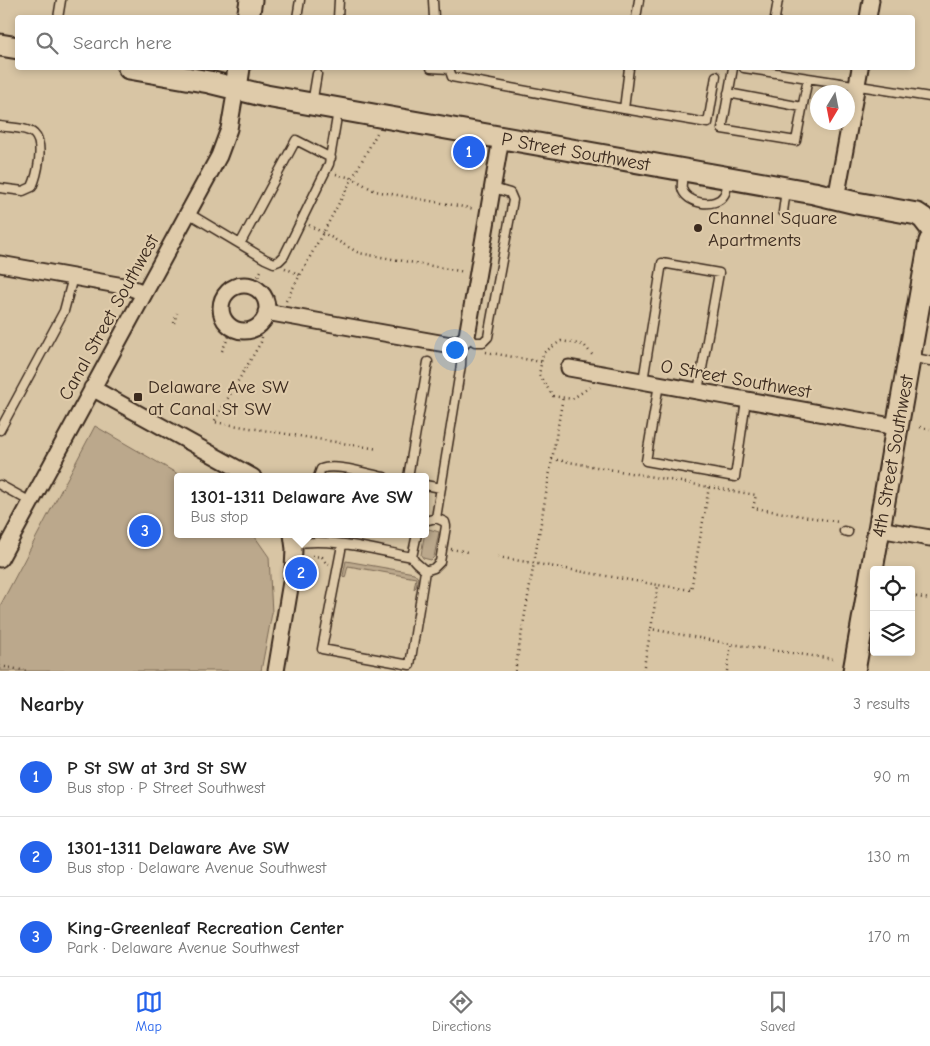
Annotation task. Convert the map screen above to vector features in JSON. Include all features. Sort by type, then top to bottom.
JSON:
[{"type":"street","points":[[248,15],[251,0]]},
{"type":"street","points":[[868,15],[871,0]]},
{"type":"street","points":[[0,45],[15,48]]},
{"type":"street","name":"P Street Southwest","points":[[151,70],[237,78],[266,96],[787,188],[904,211],[920,216],[930,227]]},
{"type":"street","points":[[836,199],[860,70]]},
{"type":"street","name":"Canal Street Southwest","points":[[0,559],[219,156],[226,138],[237,78]]},
{"type":"street","points":[[266,312],[451,345],[457,344],[465,337],[502,138]]},
{"type":"street","name":"4th Street Southwest","points":[[854,671],[897,426],[920,359],[920,314],[930,241]]},
{"type":"street","points":[[0,264],[129,288],[144,294]]},
{"type":"street","name":"O Street Southwest","points":[[569,368],[897,426]]},
{"type":"street","points":[[92,388],[246,473]]},
{"type":"street","points":[[879,529],[930,538]]},
{"type":"street","points":[[276,671],[293,570],[293,539]]},
{"type":"lane","points":[[58,15],[61,0]]},
{"type":"lane","points":[[298,15],[300,0]]},
{"type":"lane","points":[[338,15],[339,0]]},
{"type":"lane","points":[[433,0],[434,15]]},
{"type":"lane","points":[[636,15],[639,0]]},
{"type":"lane","points":[[776,15],[778,0]]},
{"type":"lane","points":[[450,70],[452,77],[708,124],[716,76]]},
{"type":"lane","points":[[624,109],[629,70]]},
{"type":"lane","points":[[732,70],[722,128],[796,141],[808,78]]},
{"type":"lane","points":[[771,70],[808,78],[930,97]]},
{"type":"lane","points":[[312,104],[317,74]]},
{"type":"lane","points":[[728,93],[802,107]]},
{"type":"lane","points":[[188,213],[267,260],[274,263],[279,261],[284,256],[326,172],[338,109]]},
{"type":"lane","points":[[0,126],[29,131],[35,134],[40,153],[32,187],[23,191],[0,188]]},
{"type":"lane","points":[[240,244],[296,140],[330,158]]},
{"type":"lane","points":[[685,170],[682,187],[684,193],[697,202],[713,203],[720,200],[725,194],[728,178]]},
{"type":"lane","points":[[436,518],[465,337],[476,342],[483,342],[488,337],[512,200],[510,193],[492,188]]},
{"type":"lane","points":[[783,212],[787,188]]},
{"type":"lane","points":[[643,381],[662,263],[718,273],[698,391]]},
{"type":"lane","points":[[0,430],[64,311],[73,277]]},
{"type":"lane","points":[[409,473],[428,362]]},
{"type":"lane","points":[[659,384],[646,462],[735,477],[746,400]]},
{"type":"lane","points":[[320,473],[324,467],[334,467],[364,473]]},
{"type":"lane","points":[[0,485],[30,502]]},
{"type":"lane","points":[[429,486],[441,488]]},
{"type":"lane","points":[[425,571],[434,568],[440,562],[446,526],[445,522],[436,518],[429,520]]},
{"type":"lane","points":[[342,545],[322,649],[410,665],[425,571],[412,557],[416,538]]},
{"type":"lane","points":[[293,539],[412,557]]},
{"type":"path","points":[[282,307],[377,133]]},
{"type":"path","points":[[326,172],[352,178],[375,191],[479,210]]},
{"type":"path","points":[[301,221],[359,253],[468,272]]},
{"type":"path","points":[[174,323],[178,313]]},
{"type":"path","points":[[263,332],[261,342],[214,422],[378,449]]},
{"type":"path","points":[[222,351],[229,336]]},
{"type":"path","points":[[484,352],[541,362]]},
{"type":"path","points":[[515,671],[563,398]]},
{"type":"path","points":[[920,427],[930,429]]},
{"type":"path","points":[[552,459],[756,495],[753,508],[846,529]]},
{"type":"path","points":[[498,557],[691,590],[710,487]]},
{"type":"path","points":[[443,547],[468,552]]},
{"type":"path","points":[[312,556],[322,557],[326,563],[338,565]]},
{"type":"path","points":[[643,671],[658,585]]},
{"type":"path","points":[[915,597],[930,599]]},
{"type":"path","points":[[651,629],[732,644],[833,659]]},
{"type":"path","points":[[727,671],[732,644]]},
{"type":"path","points":[[0,666],[27,671]]},
{"type":"shaded area","points":[[95,426],[176,473],[174,473],[174,538],[256,538],[269,557],[272,613],[261,671],[0,671],[0,606]]},
{"type":"shaded area","points":[[429,529],[439,532],[434,557],[431,560],[423,558],[421,555],[424,538],[429,538]]},
{"type":"shaded area","points":[[346,561],[414,573],[418,578],[416,587],[414,589],[416,578],[348,566],[345,578],[343,576]]},
{"type":"place","name":"P St SW at 3rd St SW","points":[[469,152]]},
{"type":"place","name":"Channel Square Apartments","points":[[698,228]]},
{"type":"place","name":"Delaware Ave SW at Canal St SW","points":[[138,397]]},
{"type":"place","name":"King-Greenleaf Recreation Center","points":[[145,531]]},
{"type":"place","name":"1301-1311 Delaware Ave SW","points":[[301,573]]}]
